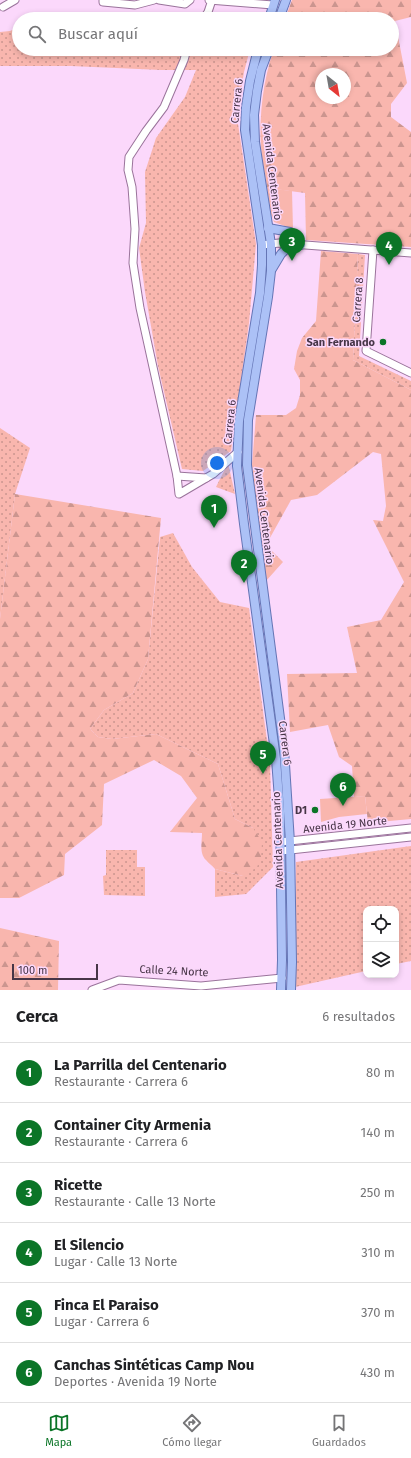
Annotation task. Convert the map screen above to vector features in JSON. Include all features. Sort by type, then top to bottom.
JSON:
[{"type":"main road","points":[[282,12],[286,0]]},
{"type":"main road","points":[[271,12],[274,2]]},
{"type":"main road","name":"Carrera 6","points":[[256,56],[250,81],[246,107],[246,130],[262,245],[262,265],[260,294],[239,421],[238,473],[276,759],[280,847],[281,990]]},
{"type":"main road","name":"Avenida Centenario","points":[[266,56],[261,70],[254,115],[255,142],[271,244],[271,271],[248,420],[247,465],[284,749],[290,846],[292,962],[290,990]]},
{"type":"main road","points":[[268,228],[290,232],[296,236],[300,245]]},
{"type":"main road","points":[[271,271],[279,257],[291,244]]},
{"type":"street","points":[[3,8],[15,0]]},
{"type":"street","points":[[103,0],[103,2],[135,5],[154,0]]},
{"type":"street","points":[[159,0],[185,4],[190,0]]},
{"type":"street","points":[[208,12],[211,0],[252,3],[274,2]]},
{"type":"street","points":[[185,56],[164,107],[129,157],[128,170],[132,188],[135,229],[134,270],[140,308],[180,494],[206,478],[238,452]]},
{"type":"street","points":[[262,245],[291,244],[411,253]]},
{"type":"street","name":"Carrera 8","points":[[373,250],[366,351],[411,373]]},
{"type":"street","points":[[177,476],[206,478]]},
{"type":"street","name":"Avenida 19 Norte","points":[[290,846],[411,828]]},
{"type":"street","name":"Avenida 19 Norte","points":[[280,847],[411,837]]},
{"type":"street","name":"Calle 24 Norte","points":[[92,990],[119,980],[201,986],[282,978]]},
{"type":"green space","points":[[292,0],[411,0],[411,17],[399,20],[399,12],[288,12]]},
{"type":"green space","points":[[12,30],[12,56],[248,56],[244,72],[237,117],[256,244],[249,323],[231,451],[203,471],[182,469],[158,366],[139,248],[146,223],[145,172],[156,138],[185,97],[196,70],[71,66],[0,66],[0,32]]},
{"type":"green space","points":[[399,42],[407,83],[391,104],[391,117],[411,132],[411,247],[306,240],[305,193],[267,188],[261,153],[261,123],[267,73],[272,56],[399,56]]},
{"type":"green space","points":[[267,188],[292,191],[293,229],[274,222],[271,214]]},
{"type":"green space","points":[[321,251],[358,254],[353,360],[411,390],[411,819],[368,823],[365,796],[354,797],[352,766],[339,757],[328,725],[290,732],[287,674],[357,673],[347,627],[381,620],[404,582],[373,520],[383,521],[386,506],[381,454],[373,452],[317,495],[291,500],[266,545],[283,562],[266,581],[252,465],[256,415],[286,415],[296,408],[300,395],[300,380],[294,369],[297,351],[302,338],[316,321]]},
{"type":"green space","points":[[358,254],[365,255],[359,356],[411,381],[411,390],[353,360]]},
{"type":"green space","points":[[0,428],[30,448],[15,494],[0,619]]},
{"type":"green space","points":[[228,463],[235,494],[216,487]]},
{"type":"green space","points":[[15,494],[161,518],[148,659],[133,693],[104,710],[90,729],[98,737],[112,739],[156,734],[218,764],[235,819],[253,828],[262,842],[261,857],[257,867],[243,876],[215,869],[207,861],[202,854],[202,833],[170,832],[197,798],[181,776],[154,760],[104,784],[102,825],[65,854],[64,875],[19,898],[0,898],[0,619]]},
{"type":"green space","points":[[173,533],[192,567],[220,602],[249,608],[270,763],[273,867],[246,894],[215,897],[215,869],[243,876],[253,828],[235,819],[218,764],[156,734],[112,739],[98,737],[90,729],[104,710],[133,693],[148,659],[160,537]]},
{"type":"green space","points":[[365,796],[367,814],[339,817],[321,822],[320,799]]},
{"type":"green space","points":[[411,846],[411,961],[399,963],[399,906],[363,906],[363,972],[295,987],[296,862]]},
{"type":"green space","points":[[106,850],[137,850],[137,867],[145,867],[145,896],[104,895],[103,876],[106,875]]},
{"type":"green space","points":[[0,928],[59,941],[58,990],[0,990]]},
{"type":"place","name":"Ricette","points":[[292,261]]},
{"type":"place","name":"El Silencio","points":[[389,265]]},
{"type":"place","name":"San Fernando","points":[[383,342]]},
{"type":"place","name":"La Parrilla del Centenario","points":[[214,528]]},
{"type":"place","name":"Container City Armenia","points":[[244,583]]},
{"type":"place","name":"Finca El Paraiso","points":[[263,774]]},
{"type":"place","name":"Canchas Sintéticas Camp Nou","points":[[343,806]]},
{"type":"place","name":"D1","points":[[315,810]]}]
